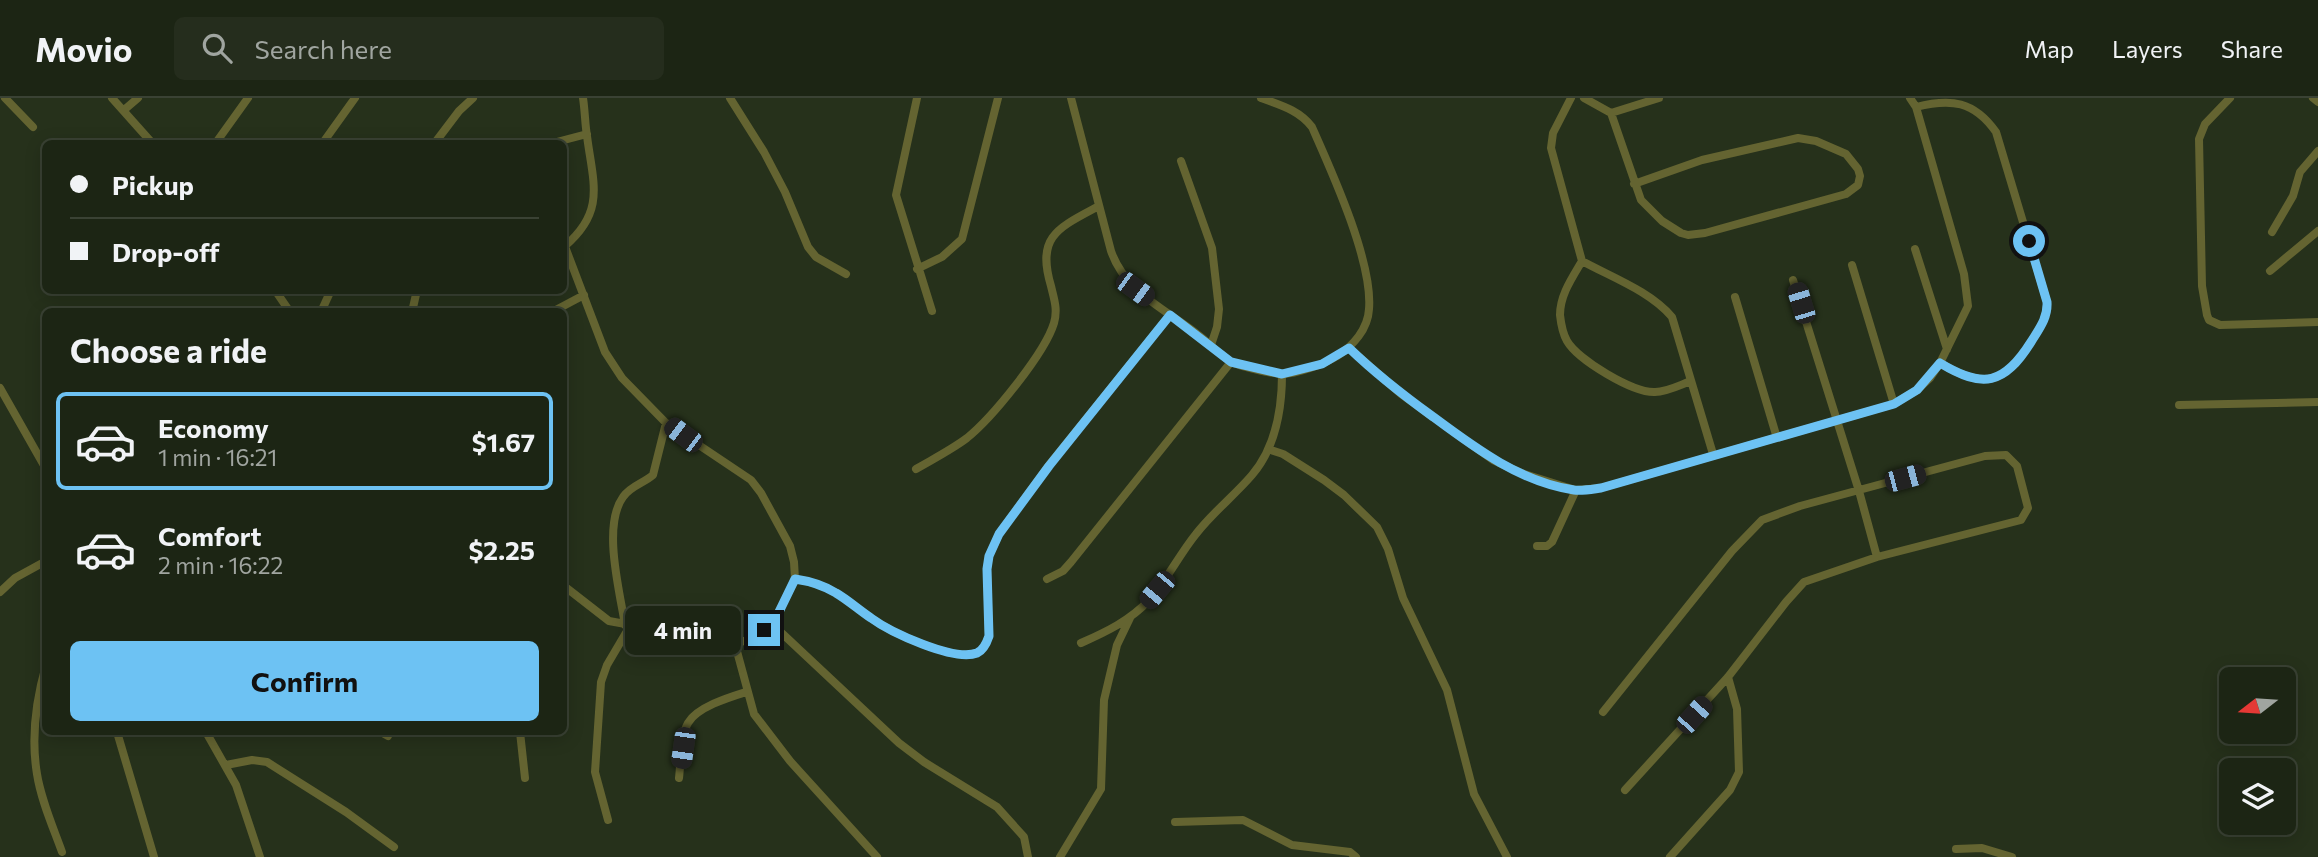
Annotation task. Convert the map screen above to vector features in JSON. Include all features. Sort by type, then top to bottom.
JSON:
[{"type":"street","points":[[5,98],[33,127]]},
{"type":"street","points":[[112,98],[150,140]]},
{"type":"street","points":[[124,110],[138,98]]},
{"type":"street","points":[[218,140],[248,98]]},
{"type":"street","points":[[325,140],[355,98]]},
{"type":"street","points":[[437,140],[458,111],[473,98]]},
{"type":"street","points":[[567,243],[579,233],[592,212],[594,184],[583,98]]},
{"type":"street","points":[[730,98],[769,162],[808,247],[816,257],[846,274]]},
{"type":"street","points":[[917,98],[896,195],[932,311]]},
{"type":"street","points":[[917,268],[942,257],[962,239],[999,98]]},
{"type":"street","points":[[1072,98],[1111,251],[1121,274],[1135,289],[1231,362],[1282,374],[1322,364],[1349,348],[1364,329],[1369,312],[1365,270],[1354,232],[1312,127],[1305,117],[1282,102],[1261,98]]},
{"type":"street","points":[[1571,98],[1552,133],[1551,148],[1582,261],[1563,297],[1561,305],[1564,333],[1576,352],[1591,363],[1645,391],[1658,392],[1691,381]]},
{"type":"street","points":[[1584,98],[1611,113],[1634,184],[1641,200],[1681,233],[1696,235],[1846,194],[1858,186],[1860,176],[1854,162],[1846,154],[1816,141],[1798,138],[1702,160],[1634,184]]},
{"type":"street","points":[[1611,113],[1659,98]]},
{"type":"street","points":[[1349,348],[1401,394],[1493,460],[1547,483],[1576,490],[1601,488],[1894,404],[1917,390],[1940,363],[1965,316],[1968,296],[1916,107],[1910,98]]},
{"type":"street","points":[[2230,98],[2205,124],[2200,139],[2202,286],[2207,316],[2209,320],[2220,325],[2318,322]]},
{"type":"street","points":[[2314,98],[2318,102]]},
{"type":"street","points":[[1916,107],[1937,101],[1957,103],[1983,116],[1996,132],[2048,312],[2019,362],[2010,371],[1983,380],[1971,379],[1940,363]]},
{"type":"street","points":[[564,140],[587,134]]},
{"type":"street","points":[[2272,232],[2293,196],[2300,172],[2318,151]]},
{"type":"street","points":[[1181,161],[1212,248],[1219,309],[1211,345]]},
{"type":"street","points":[[916,468],[969,436],[1037,357],[1054,325],[1057,311],[1045,256],[1048,245],[1063,228],[1099,206]]},
{"type":"street","points":[[2270,271],[2318,231]]},
{"type":"street","points":[[1915,249],[1947,349]]},
{"type":"street","points":[[567,252],[612,364],[666,423],[732,466],[755,485],[790,546],[795,579],[771,623],[754,638],[734,644],[628,626],[603,617],[567,588]]},
{"type":"street","points":[[1582,261],[1645,296],[1668,313],[1675,323],[1713,454]]},
{"type":"street","points":[[1852,265],[1894,404]]},
{"type":"street","points":[[1793,280],[1860,491],[1877,557]]},
{"type":"street","points":[[560,308],[584,295]]},
{"type":"street","points":[[1735,297],[1777,438]]},
{"type":"street","points":[[795,579],[834,592],[871,619],[904,637],[938,649],[970,654],[980,651],[989,636],[987,569],[989,556],[999,534],[1049,466],[1170,315]]},
{"type":"street","points":[[1047,579],[1063,571],[1071,562],[1231,362]]},
{"type":"street","points":[[1082,643],[1131,616],[1157,590],[1198,531],[1253,474],[1269,449],[1281,405],[1282,374]]},
{"type":"street","points":[[0,388],[42,462]]},
{"type":"street","points":[[2179,405],[2318,402]]},
{"type":"street","points":[[608,820],[595,772],[601,682],[628,626],[613,525],[622,497],[653,475],[666,423]]},
{"type":"street","points":[[1269,449],[1283,454],[1324,480],[1377,527],[1388,548],[1404,598],[1447,690],[1474,794],[1507,857]]},
{"type":"street","points":[[1603,712],[1732,551],[1762,520],[1800,506],[1985,456],[2006,454],[2017,466],[2028,508],[2021,520],[1877,557],[1804,582],[1728,677],[1625,790]]},
{"type":"street","points":[[1537,546],[1547,546],[1552,542],[1576,490]]},
{"type":"street","points":[[0,592],[15,578],[42,563]]},
{"type":"street","points":[[1060,857],[1101,789],[1104,700],[1117,645],[1131,616]]},
{"type":"street","points":[[771,623],[899,743],[996,807],[1024,836],[1028,857]]},
{"type":"street","points":[[734,644],[746,692],[754,714],[764,730],[877,857]]},
{"type":"street","points":[[1670,857],[1730,790],[1740,772],[1737,709],[1728,677]]},
{"type":"street","points":[[42,686],[37,712],[35,760],[40,789],[62,852]]},
{"type":"street","points":[[679,778],[685,731],[691,719],[711,705],[746,692]]},
{"type":"street","points":[[118,735],[155,857]]},
{"type":"street","points":[[208,735],[226,765],[242,801],[260,857]]},
{"type":"street","points":[[520,735],[524,778]]},
{"type":"street","points":[[226,765],[252,760],[267,762],[346,812],[394,847]]},
{"type":"street","points":[[1175,822],[1243,820],[1292,845],[1350,852],[1356,857]]},
{"type":"street","points":[[1956,849],[1982,848],[2012,857]]},
{"type":"route","points":[[764,630],[778,614],[795,579],[834,592],[871,619],[904,637],[938,649],[970,654],[980,651],[989,636],[989,556],[1004,525],[1170,315],[1231,362],[1282,374],[1322,364],[1349,348],[1401,394],[1493,460],[1547,483],[1586,490],[1601,488],[1894,404],[1917,390],[1930,378],[1940,363],[1971,379],[1983,380],[2010,371],[2019,362],[2048,312],[2029,241]]}]
